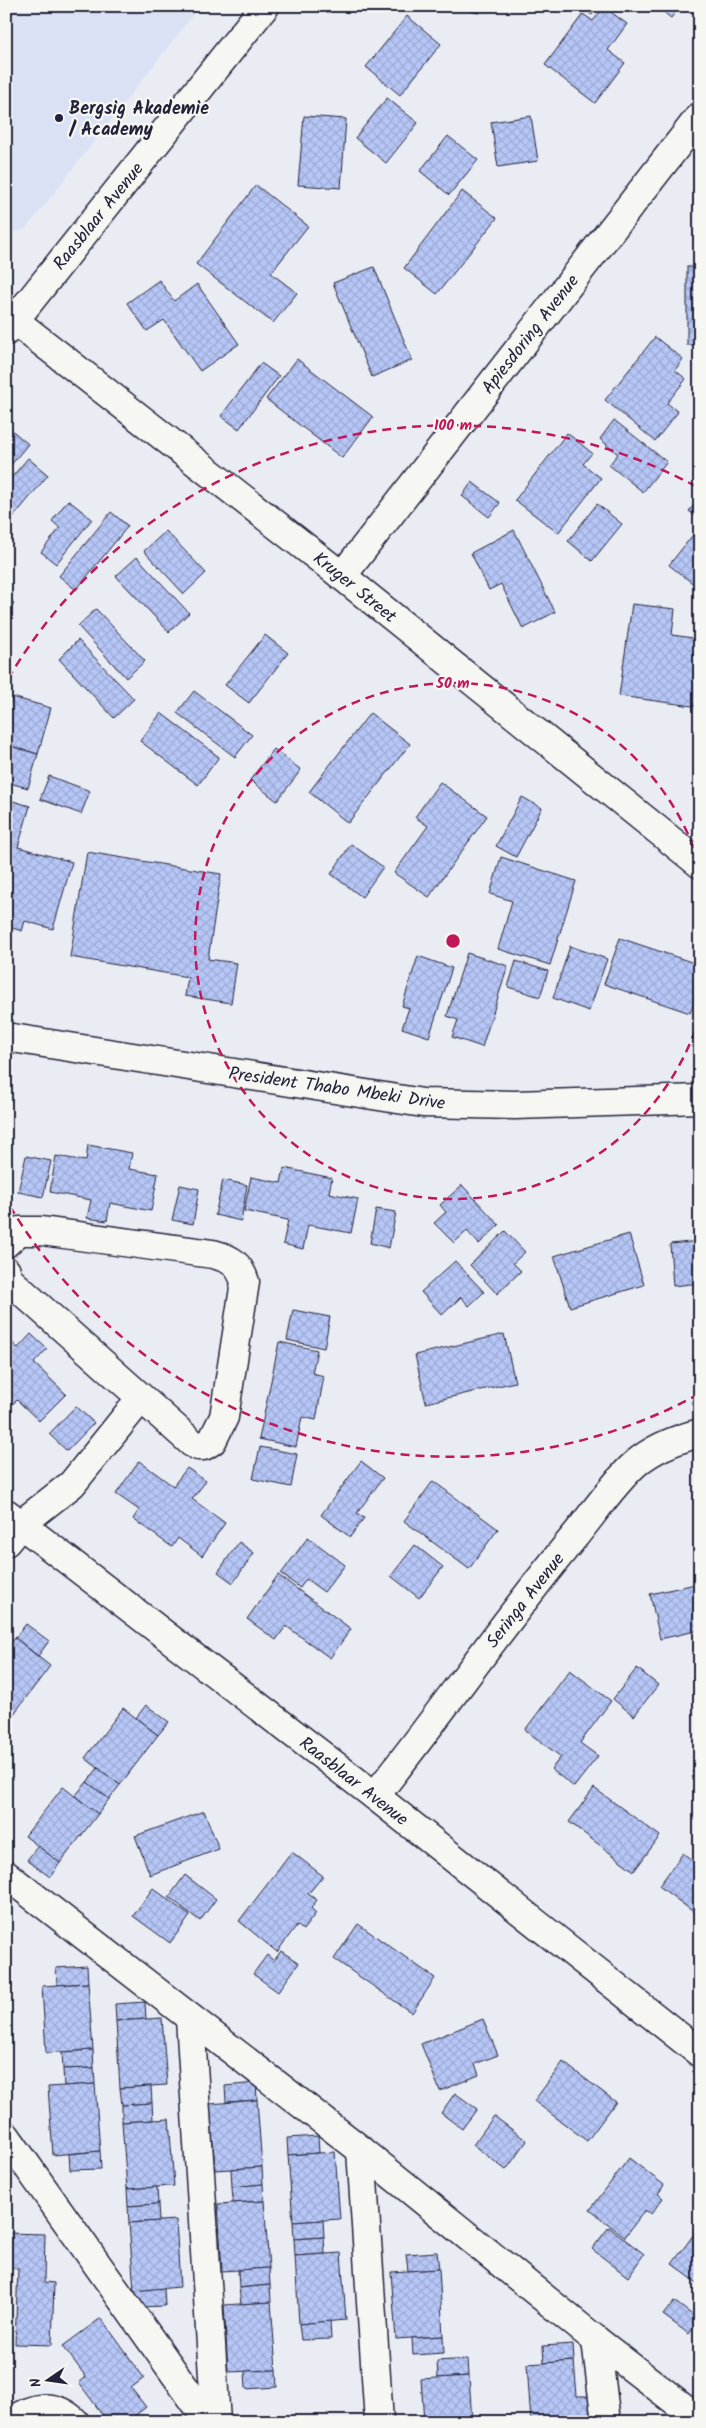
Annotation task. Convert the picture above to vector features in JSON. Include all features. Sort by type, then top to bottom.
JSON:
[{"type":"street","name":"Raasblaar Avenue","points":[[9,322],[265,6]]},
{"type":"street","name":"Apiesdoring Avenue","points":[[342,576],[700,116]]},
{"type":"street","name":"Kruger Street","points":[[9,322],[342,576],[700,864]]},
{"type":"street","name":"President Thabo Mbeki Drive","points":[[6,1037],[424,1103],[525,1105],[700,1099]]},
{"type":"street","points":[[6,1243],[19,1231],[42,1231],[213,1254],[234,1261],[242,1270],[245,1282],[224,1417],[212,1441],[204,1446],[198,1446],[141,1398],[8,1279],[6,1271]]},
{"type":"street","points":[[11,1526],[72,1484],[141,1398]]},
{"type":"street","name":"Seringa Avenue","points":[[374,1796],[548,1569],[619,1481],[636,1463],[656,1450],[673,1441],[700,1433]]},
{"type":"street","name":"Raasblaar Avenue","points":[[11,1526],[374,1796],[700,2053]]},
{"type":"street","points":[[6,1875],[361,2150],[596,2340],[700,2420]]},
{"type":"street","points":[[190,2019],[216,2422]]},
{"type":"street","points":[[6,2136],[209,2422]]},
{"type":"street","points":[[361,2150],[379,2422]]},
{"type":"street","points":[[596,2340],[606,2422]]},
{"type":"street","points":[[11,2422],[35,2409],[53,2407],[66,2414],[74,2422]]},
{"type":"shaded area","name":"Bergsig Akademie / Academy","points":[[6,6],[200,6],[25,230],[6,233]]},
{"type":"building","points":[[446,6],[480,6],[479,13]]},
{"type":"building","points":[[580,6],[598,6],[592,15]]},
{"type":"building","points":[[656,6],[680,6],[671,18]]},
{"type":"building","points":[[604,7],[627,24],[608,50],[625,63],[595,103],[545,65],[583,14],[593,21]]},
{"type":"building","points":[[407,16],[441,44],[400,95],[366,67]]},
{"type":"building","points":[[387,98],[418,123],[386,163],[355,138]]},
{"type":"building","points":[[304,116],[346,119],[341,188],[298,185]]},
{"type":"building","points":[[531,116],[538,161],[498,167],[491,122]]},
{"type":"building","points":[[448,136],[478,160],[449,195],[420,171]]},
{"type":"building","points":[[256,185],[308,226],[271,273],[297,293],[273,323],[196,264]]},
{"type":"building","points":[[462,191],[497,218],[437,294],[404,268]]},
{"type":"building","points":[[374,267],[412,360],[372,377],[333,283]]},
{"type":"building","points":[[687,267],[700,267],[700,345],[687,345]]},
{"type":"building","points":[[159,280],[174,301],[197,284],[239,344],[200,371],[164,320],[147,331],[127,303]]},
{"type":"building","points":[[655,337],[683,359],[675,370],[686,379],[667,403],[678,412],[655,441],[605,400]]},
{"type":"building","points":[[297,359],[373,417],[342,458],[266,399]]},
{"type":"building","points":[[261,363],[279,376],[239,429],[221,416]]},
{"type":"building","points":[[614,420],[667,462],[643,492],[609,465],[618,454],[600,439]]},
{"type":"building","points":[[6,426],[28,444],[6,471]]},
{"type":"building","points":[[567,433],[592,453],[583,464],[601,478],[558,533],[515,500]]},
{"type":"building","points":[[28,458],[48,475],[6,526],[6,484]]},
{"type":"building","points":[[472,482],[500,503],[489,517],[462,496]]},
{"type":"building","points":[[700,498],[700,520],[689,511]]},
{"type":"building","points":[[68,500],[92,519],[56,564],[41,552],[60,528],[52,521]]},
{"type":"building","points":[[597,504],[622,524],[592,561],[568,541]]},
{"type":"building","points":[[111,512],[128,526],[76,590],[59,576]]},
{"type":"building","points":[[700,526],[700,589],[669,565]]},
{"type":"building","points":[[514,530],[555,612],[523,629],[501,584],[489,590],[471,553]]},
{"type":"building","points":[[166,531],[206,573],[184,594],[144,551]]},
{"type":"building","points":[[137,557],[189,613],[169,632],[116,576]]},
{"type":"building","points":[[6,597],[14,603],[6,613]]},
{"type":"building","points":[[632,604],[675,609],[672,635],[700,639],[700,707],[619,696]]},
{"type":"building","points":[[96,609],[145,661],[126,678],[78,626]]},
{"type":"building","points":[[265,635],[288,653],[249,703],[225,685]]},
{"type":"building","points":[[78,640],[134,699],[114,718],[59,659]]},
{"type":"building","points":[[194,691],[252,735],[235,757],[177,713]]},
{"type":"building","points":[[12,697],[51,708],[38,754],[6,745],[6,717]]},
{"type":"building","points":[[161,713],[219,757],[198,785],[140,741]]},
{"type":"building","points":[[370,713],[410,744],[348,823],[309,792]]},
{"type":"building","points":[[6,745],[38,754],[28,788],[6,782]]},
{"type":"building","points":[[274,749],[301,770],[277,801],[250,780]]},
{"type":"building","points":[[49,776],[90,791],[81,814],[40,799]]},
{"type":"building","points":[[440,782],[487,816],[429,897],[394,873],[428,826],[415,817]]},
{"type":"building","points":[[522,797],[542,808],[516,857],[496,846]]},
{"type":"building","points":[[6,799],[30,806],[18,847],[72,862],[53,929],[25,921],[22,931],[6,926]]},
{"type":"building","points":[[351,844],[383,867],[362,897],[331,874]]},
{"type":"building","points":[[87,852],[221,874],[208,959],[237,963],[231,1003],[185,996],[188,977],[70,957]]},
{"type":"building","points":[[501,857],[576,881],[550,965],[498,949],[512,901],[490,894]]},
{"type":"building","points":[[620,938],[700,965],[700,985],[690,1013],[604,984]]},
{"type":"building","points":[[570,946],[607,959],[589,1011],[553,998]]},
{"type":"building","points":[[467,953],[508,966],[482,1047],[452,1037],[458,1020],[447,1016]]},
{"type":"building","points":[[418,956],[452,968],[429,1037],[402,1028],[409,1008],[402,1006]]},
{"type":"building","points":[[516,961],[548,971],[540,997],[508,987]]},
{"type":"building","points":[[88,1145],[132,1153],[129,1169],[158,1174],[151,1211],[110,1203],[107,1221],[87,1218],[91,1200],[50,1192],[56,1156],[86,1161]]},
{"type":"building","points":[[26,1156],[51,1161],[43,1197],[18,1192]]},
{"type":"building","points":[[284,1168],[332,1178],[329,1193],[358,1199],[351,1233],[308,1225],[303,1249],[283,1244],[288,1220],[244,1211],[251,1177],[281,1183]]},
{"type":"building","points":[[223,1180],[247,1185],[241,1221],[215,1215]]},
{"type":"building","points":[[180,1185],[199,1189],[193,1224],[172,1220]]},
{"type":"building","points":[[462,1185],[499,1225],[479,1244],[467,1231],[454,1243],[434,1223],[446,1212],[440,1205]]},
{"type":"building","points":[[376,1209],[396,1212],[389,1248],[370,1243]]},
{"type":"building","points":[[505,1231],[525,1252],[513,1263],[521,1271],[497,1294],[470,1265]]},
{"type":"building","points":[[629,1234],[644,1285],[570,1307],[554,1256]]},
{"type":"building","points":[[700,1241],[700,1283],[673,1286],[670,1244]]},
{"type":"building","points":[[455,1261],[484,1292],[469,1306],[461,1297],[442,1315],[421,1292]]},
{"type":"building","points":[[293,1310],[330,1317],[324,1348],[287,1340]]},
{"type":"building","points":[[31,1334],[47,1349],[34,1363],[66,1394],[39,1421],[17,1400],[8,1408],[6,1407],[6,1337],[18,1348]]},
{"type":"building","points":[[504,1334],[515,1382],[426,1403],[415,1355]]},
{"type":"building","points":[[279,1342],[317,1350],[312,1373],[324,1376],[316,1420],[302,1417],[296,1447],[259,1439]]},
{"type":"building","points":[[76,1406],[94,1423],[67,1451],[49,1434]]},
{"type":"building","points":[[260,1447],[297,1454],[291,1487],[253,1479]]},
{"type":"building","points":[[139,1461],[173,1486],[187,1468],[206,1481],[192,1499],[225,1523],[202,1556],[178,1538],[172,1547],[133,1519],[139,1510],[116,1494]]},
{"type":"building","points":[[361,1461],[383,1478],[357,1513],[364,1518],[350,1537],[321,1515]]},
{"type":"building","points":[[433,1481],[498,1529],[469,1569],[404,1521]]},
{"type":"building","points":[[308,1537],[345,1565],[324,1592],[306,1579],[300,1588],[281,1574]]},
{"type":"building","points":[[239,1542],[254,1553],[233,1583],[218,1572]]},
{"type":"building","points":[[415,1545],[443,1567],[419,1598],[391,1576]]},
{"type":"building","points":[[278,1575],[351,1629],[330,1658],[286,1626],[276,1640],[247,1619]]},
{"type":"building","points":[[700,1583],[700,1630],[660,1639],[650,1594]]},
{"type":"building","points":[[26,1624],[49,1641],[38,1656],[15,1638]]},
{"type":"building","points":[[15,1638],[50,1666],[13,1715],[6,1710],[6,1650]]},
{"type":"building","points":[[637,1668],[658,1685],[634,1716],[613,1699]]},
{"type":"building","points":[[570,1670],[611,1701],[580,1743],[598,1756],[574,1787],[551,1769],[561,1757],[525,1730]]},
{"type":"building","points":[[146,1705],[169,1722],[158,1735],[136,1718]]},
{"type":"building","points":[[123,1708],[158,1735],[120,1785],[85,1758]]},
{"type":"building","points":[[700,1762],[700,1778],[692,1772]]},
{"type":"building","points":[[98,1768],[120,1785],[109,1799],[87,1782]]},
{"type":"building","points":[[87,1782],[109,1799],[98,1814],[75,1796]]},
{"type":"building","points":[[63,1787],[98,1814],[60,1863],[25,1836]]},
{"type":"building","points":[[594,1788],[660,1836],[634,1871],[569,1822]]},
{"type":"building","points":[[204,1811],[219,1849],[150,1875],[135,1836]]},
{"type":"building","points":[[38,1846],[60,1863],[50,1877],[27,1860]]},
{"type":"building","points":[[292,1852],[323,1876],[308,1894],[317,1900],[311,1908],[316,1913],[303,1930],[297,1925],[277,1952],[239,1921]]},
{"type":"building","points":[[683,1853],[700,1866],[700,1917],[659,1886]]},
{"type":"building","points":[[185,1875],[216,1899],[200,1921],[169,1897]]},
{"type":"building","points":[[153,1888],[190,1916],[170,1943],[133,1916]]},
{"type":"building","points":[[358,1924],[435,1978],[412,2013],[334,1959]]},
{"type":"building","points":[[281,1951],[299,1963],[278,1992],[253,1974],[267,1955],[274,1961]]},
{"type":"building","points":[[87,1966],[88,1983],[57,1985],[56,1968]]},
{"type":"building","points":[[88,1983],[93,2050],[46,2053],[42,1986]]},
{"type":"building","points":[[145,2002],[146,2019],[116,2021],[115,2004]]},
{"type":"building","points":[[162,2018],[167,2085],[120,2088],[116,2021]]},
{"type":"building","points":[[483,2019],[498,2055],[475,2064],[479,2075],[440,2091],[421,2044]]},
{"type":"building","points":[[93,2050],[94,2068],[63,2069],[62,2052]]},
{"type":"building","points":[[563,2062],[616,2102],[587,2141],[534,2101]]},
{"type":"building","points":[[94,2068],[95,2084],[64,2086],[63,2069]]},
{"type":"building","points":[[256,2083],[257,2100],[226,2102],[225,2086]]},
{"type":"building","points":[[95,2084],[100,2151],[53,2155],[48,2087]]},
{"type":"building","points":[[151,2086],[152,2103],[122,2105],[120,2088]]},
{"type":"building","points":[[455,2093],[477,2109],[462,2129],[441,2113]]},
{"type":"building","points":[[257,2100],[262,2167],[215,2170],[210,2104]]},
{"type":"building","points":[[152,2103],[153,2120],[122,2122],[122,2105]]},
{"type":"building","points":[[494,2116],[527,2141],[506,2170],[473,2145]]},
{"type":"building","points":[[169,2119],[174,2186],[127,2189],[122,2122]]},
{"type":"building","points":[[318,2136],[319,2153],[288,2155],[287,2138]]},
{"type":"building","points":[[100,2151],[101,2169],[70,2170],[69,2154]]},
{"type":"building","points":[[335,2152],[340,2219],[293,2222],[288,2155]]},
{"type":"building","points":[[629,2158],[664,2185],[658,2194],[663,2198],[651,2214],[645,2210],[625,2237],[590,2210]]},
{"type":"building","points":[[262,2167],[263,2184],[232,2187],[231,2169]]},
{"type":"building","points":[[263,2184],[264,2201],[233,2203],[232,2187]]},
{"type":"building","points":[[157,2187],[158,2204],[128,2206],[127,2189]]},
{"type":"building","points":[[264,2201],[269,2268],[222,2271],[218,2204]]},
{"type":"building","points":[[158,2204],[159,2221],[129,2223],[128,2206]]},
{"type":"building","points":[[176,2220],[180,2287],[134,2291],[129,2223]]},
{"type":"building","points":[[323,2220],[324,2237],[294,2239],[293,2222]]},
{"type":"building","points":[[700,2226],[700,2285],[672,2264]]},
{"type":"building","points":[[609,2227],[644,2254],[628,2277],[592,2249]]},
{"type":"building","points":[[6,2233],[45,2234],[44,2282],[54,2283],[52,2345],[15,2344],[18,2269],[6,2268]]},
{"type":"building","points":[[324,2237],[325,2254],[295,2256],[294,2239]]},
{"type":"building","points":[[437,2252],[439,2269],[408,2271],[406,2254]]},
{"type":"building","points":[[341,2253],[346,2320],[299,2324],[295,2256]]},
{"type":"building","points":[[269,2268],[270,2285],[239,2288],[238,2270]]},
{"type":"building","points":[[439,2269],[443,2336],[396,2339],[391,2272]]},
{"type":"building","points":[[270,2285],[271,2302],[241,2304],[239,2288]]},
{"type":"building","points":[[164,2288],[165,2306],[135,2307],[134,2291]]},
{"type":"building","points":[[674,2301],[699,2320],[689,2334],[663,2315]]},
{"type":"building","points":[[271,2302],[276,2370],[228,2372],[224,2305]]},
{"type":"building","points":[[101,2318],[144,2378],[131,2388],[146,2407],[127,2422],[108,2422],[79,2383],[86,2377],[63,2346]]},
{"type":"building","points":[[330,2321],[331,2339],[301,2340],[299,2324]]},
{"type":"building","points":[[443,2336],[444,2353],[413,2355],[412,2338]]},
{"type":"building","points":[[573,2344],[574,2361],[544,2363],[543,2346]]},
{"type":"building","points":[[468,2359],[469,2376],[438,2378],[437,2361]]},
{"type":"building","points":[[574,2361],[577,2396],[589,2396],[590,2422],[531,2422],[527,2364]]},
{"type":"building","points":[[276,2370],[277,2387],[246,2389],[245,2371]]},
{"type":"building","points":[[469,2376],[472,2422],[424,2422],[421,2379]]},
{"type":"place","name":"Bergsig Akademie / Academy","points":[[59,118]]}]
